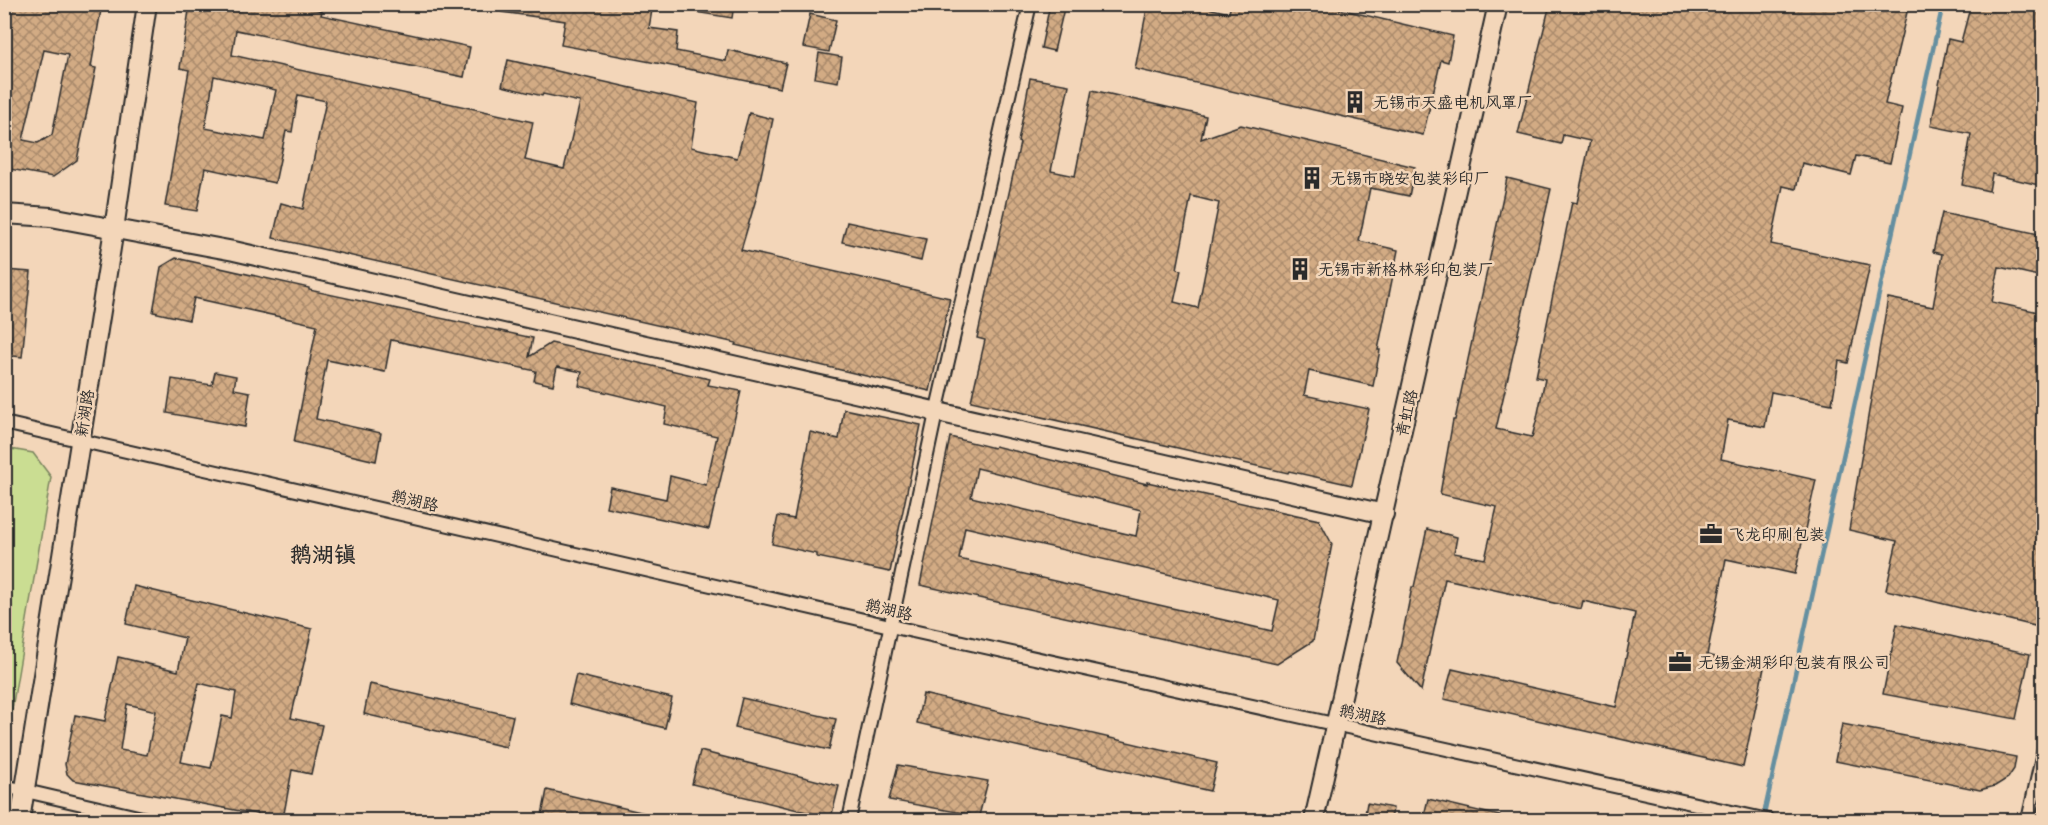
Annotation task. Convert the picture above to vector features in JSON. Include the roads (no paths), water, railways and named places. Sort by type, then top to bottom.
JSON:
[{"type":"street","name":"新湖路","points":[[20,820],[114,229],[147,4]]},
{"type":"street","points":[[849,820],[936,413],[1030,4]]},
{"type":"street","name":"青虹路","points":[[1314,820],[1498,4]]},
{"type":"street","points":[[4,214],[51,217],[234,251],[1384,514]]},
{"type":"street","name":"鹅湖路","points":[[4,423],[890,626],[1768,820]]},
{"type":"street","points":[[2028,820],[2043,749]]},
{"type":"street","points":[[4,786],[151,820]]},
{"type":"waterway","points":[[1763,819],[1943,4]]},
{"type":"place","name":"无锡市天盛电机风罩厂","points":[[1355,102]]},
{"type":"place","name":"无锡市晓安包装彩印厂","points":[[1312,178]]},
{"type":"place","name":"无锡市新格林彩印包装厂","points":[[1300,269]]},
{"type":"place","name":"飞龙印刷包装","points":[[1711,534]]},
{"type":"place","name":"无锡金湖彩印包装有限公司","points":[[1680,662]]},
{"type":"district","name":"鹅湖镇","points":[[323,554]]}]
